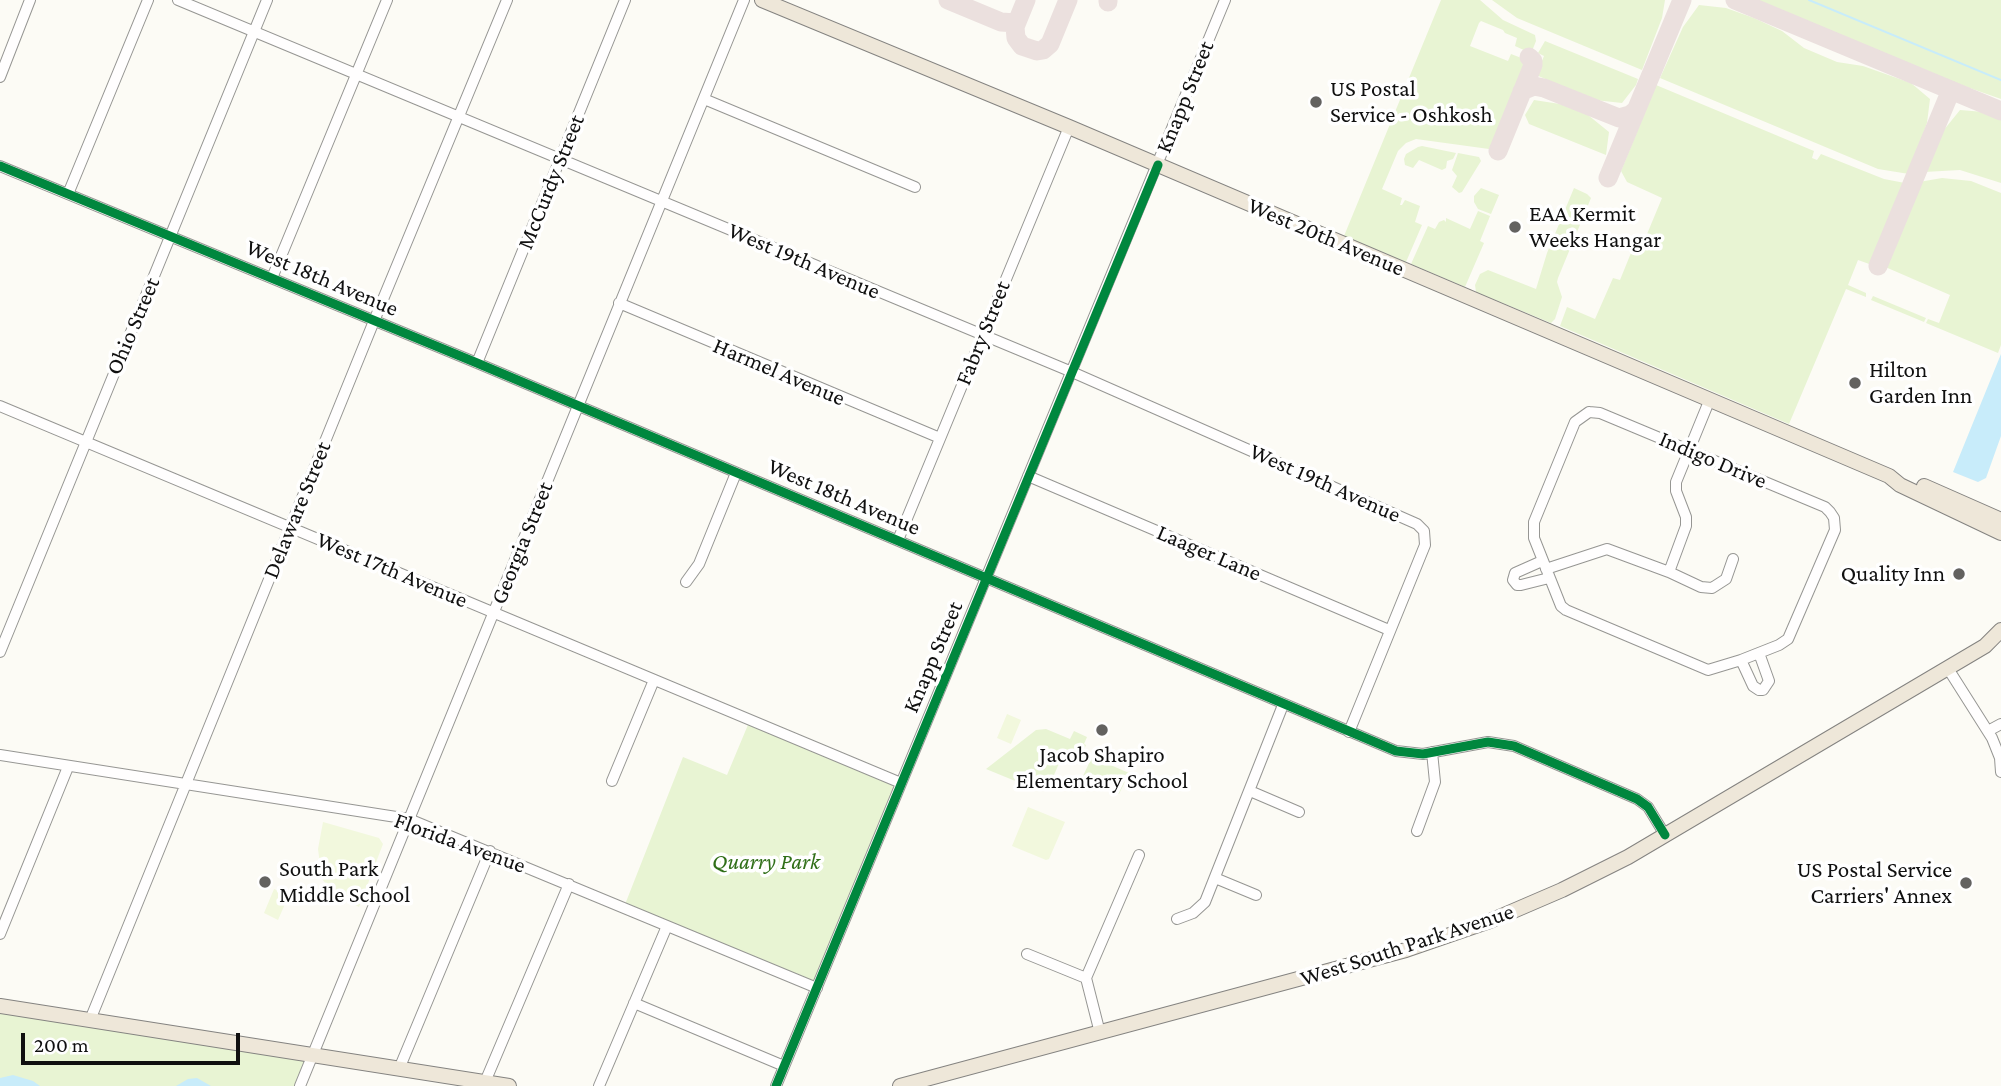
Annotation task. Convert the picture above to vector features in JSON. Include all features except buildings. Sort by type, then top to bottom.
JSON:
[{"type":"main road","name":"West 20th Avenue","points":[[762,0],[2001,520]]},
{"type":"main road","name":"West 20th Avenue","points":[[1889,475],[1900,485],[2001,533]]},
{"type":"main road","name":"West South Park Avenue","points":[[1985,646],[2001,631]]},
{"type":"main road","name":"West South Park Avenue","points":[[900,1086],[1406,950],[1457,933],[1563,890],[1628,857],[1947,667],[1985,646],[2001,641]]},
{"type":"main road","points":[[0,1006],[509,1086]]},
{"type":"street","points":[[0,77],[30,0]]},
{"type":"street","points":[[68,194],[148,0]]},
{"type":"street","name":"West 19th Avenue","points":[[178,0],[1072,372],[1418,524],[1424,531],[1425,545],[1390,630]]},
{"type":"street","name":"Ohio Street","points":[[0,652],[267,0]]},
{"type":"street","points":[[272,278],[387,0]]},
{"type":"street","name":"Delaware Street","points":[[90,1020],[507,0]]},
{"type":"street","name":"McCurdy Street","points":[[477,363],[625,0]]},
{"type":"street","name":"Georgia Street","points":[[300,1086],[744,0]]},
{"type":"street","name":"Knapp Street","points":[[776,1086],[1225,0]]},
{"type":"street","points":[[704,99],[915,187]]},
{"type":"street","name":"Fabry Street","points":[[898,540],[1069,127]]},
{"type":"street","name":"West 18th Avenue","points":[[0,166],[477,363],[1349,732],[1405,753],[1432,752],[1488,742],[1514,746],[1637,799],[1648,807],[1665,835]]},
{"type":"street","name":"Harmel Avenue","points":[[619,303],[940,438]]},
{"type":"street","points":[[1669,572],[1686,526],[1683,507],[1675,487],[1710,399]]},
{"type":"street","name":"West 17th Avenue","points":[[0,406],[901,783]]},
{"type":"street","name":"Indigo Drive","points":[[1589,412],[1600,412],[1825,507],[1834,518],[1835,530],[1792,633],[1783,643],[1714,670],[1701,668],[1566,610],[1558,601],[1546,570],[1534,538],[1534,522],[1578,418],[1589,412]]},
{"type":"street","points":[[686,582],[699,564],[736,472]]},
{"type":"street","name":"Laager Lane","points":[[1028,476],[1390,630]]},
{"type":"street","points":[[1546,570],[1607,549],[1701,587],[1712,588],[1726,579],[1733,559]]},
{"type":"street","points":[[1349,732],[1390,630]]},
{"type":"street","points":[[1741,660],[1753,686],[1763,690],[1769,681],[1759,653]]},
{"type":"street","points":[[1947,667],[1997,748],[2001,772]]},
{"type":"street","points":[[612,781],[654,680]]},
{"type":"street","points":[[1177,919],[1201,907],[1283,705]]},
{"type":"street","points":[[1988,731],[2001,724]]},
{"type":"street","points":[[1417,831],[1435,782],[1432,752]]},
{"type":"street","name":"Florida Avenue","points":[[0,755],[410,819],[817,988]]},
{"type":"street","points":[[0,934],[68,766]]},
{"type":"street","points":[[1250,791],[1299,811]]},
{"type":"street","points":[[399,1069],[490,852]]},
{"type":"street","points":[[1100,1033],[1086,978],[1139,855]]},
{"type":"street","points":[[1215,877],[1256,895]]},
{"type":"street","points":[[485,1082],[569,884]]},
{"type":"street","points":[[599,1086],[667,926]]},
{"type":"street","points":[[1027,954],[1086,978]]},
{"type":"street","points":[[634,1003],[784,1066]]},
{"type":"green space","points":[[1441,0],[1480,0],[1503,20],[1535,35],[1536,41],[1532,51],[1528,52],[1515,46],[1517,38],[1481,21],[1479,23],[1470,46],[1508,61],[1511,54],[1527,63],[1489,149],[1416,139],[1406,143],[1398,151],[1382,189],[1402,198],[1400,205],[1405,200],[1420,206],[1415,222],[1422,225],[1406,262],[1344,236]]},
{"type":"green space","points":[[1492,0],[1665,0],[1662,18],[1642,70],[1517,18]]},
{"type":"green space","points":[[1757,0],[2001,0],[2001,99],[1964,86]]},
{"type":"green space","points":[[1699,5],[1726,8],[1754,18],[1782,31],[1804,48],[1837,62],[1863,66],[1911,83],[1930,99],[1927,123],[1909,174],[1878,169],[1660,78],[1683,27]]},
{"type":"green space","points":[[1545,41],[1638,79],[1636,85],[1622,103],[1595,100],[1536,75],[1544,56],[1538,53]]},
{"type":"green space","points":[[1656,85],[1814,151],[1812,158],[1817,160],[1821,154],[1884,179],[1905,183],[1872,265],[1858,260],[1848,285],[1866,293],[1866,297],[1846,289],[1789,424],[1560,326],[1567,307],[1595,319],[1613,278],[1620,280],[1633,248],[1640,251],[1662,198],[1627,182],[1621,171]]},
{"type":"green space","points":[[1534,100],[1560,104],[1588,115],[1609,132],[1606,155],[1529,124],[1525,115]]},
{"type":"green space","points":[[1960,110],[1984,112],[2001,119],[2001,183],[1960,170],[1924,172],[1943,131]]},
{"type":"green space","points":[[1418,147],[1456,153],[1442,170],[1419,160],[1413,168],[1405,165],[1406,154]]},
{"type":"green space","points":[[1458,153],[1479,157],[1481,161],[1459,193],[1452,187],[1457,176],[1452,170]]},
{"type":"green space","points":[[1942,178],[1971,181],[2001,193],[2001,345],[1998,353],[1926,323],[1928,319],[1939,323],[1950,295],[1883,266],[1919,182]]},
{"type":"green space","points":[[1481,188],[1499,195],[1491,214],[1478,209],[1474,202],[1474,196]]},
{"type":"green space","points":[[1574,188],[1591,198],[1558,278],[1562,297],[1555,319],[1551,323],[1476,292],[1475,285],[1480,274],[1488,270],[1536,289],[1547,253]]},
{"type":"green space","points":[[1478,211],[1490,216],[1480,241],[1484,243],[1465,287],[1411,264],[1428,226],[1435,229],[1439,222],[1446,222],[1446,218],[1470,229]]},
{"type":"green space","points":[[1873,296],[1926,318],[1924,322],[1871,300]]},
{"type":"green space","points":[[1007,714],[1021,720],[1011,744],[997,738]]},
{"type":"green space","name":"Quarry Park","points":[[750,720],[901,783],[817,988],[624,907],[683,757],[727,775]]},
{"type":"green space","points":[[1046,729],[1070,739],[1074,731],[1087,737],[1079,761],[1063,754],[1054,775],[1041,785],[1027,780],[1025,785],[986,769],[1036,730]]},
{"type":"green space","points":[[1092,757],[1129,773],[1119,794],[1082,778]]},
{"type":"green space","points":[[1028,807],[1065,822],[1049,859],[1012,846]]},
{"type":"green space","points":[[323,822],[379,838],[383,844],[359,907],[334,894],[322,879],[318,849]]},
{"type":"green space","points":[[274,889],[289,895],[278,920],[264,913]]},
{"type":"green space","points":[[0,1005],[313,1055],[300,1086],[0,1086]]},
{"type":"water","points":[[2001,354],[2001,436],[1986,478],[1978,482],[1953,472]]},
{"type":"water","points":[[13,1075],[40,1086],[0,1086],[0,1078]]},
{"type":"water","points":[[197,1078],[211,1086],[176,1086],[188,1079]]},
{"type":"waterway","points":[[1809,0],[2001,80]]},
{"type":"taxiway","points":[[948,0],[1001,22],[1016,23]]},
{"type":"taxiway","points":[[1026,0],[1015,27],[1016,38],[1022,46],[1037,51],[1050,44],[1068,0]]},
{"type":"taxiway","points":[[1608,178],[1682,0]]},
{"type":"taxiway","points":[[1735,0],[2001,111]]},
{"type":"taxiway","points":[[1498,151],[1533,65],[1529,57]]},
{"type":"taxiway","points":[[1522,91],[1534,86],[1544,88],[1619,118],[1636,110]]},
{"type":"taxiway","points":[[1878,266],[1951,90]]},
{"type":"cycle path","points":[[776,1086],[1158,165]]},
{"type":"cycle path","points":[[0,166],[477,363],[1396,751],[1423,754],[1488,742],[1514,746],[1637,799],[1648,807],[1665,835]]},
{"type":"place","name":"US Postal Service - Oshkosh","points":[[1316,102]]},
{"type":"place","name":"EAA Kermit Weeks Hangar","points":[[1515,227]]},
{"type":"place","name":"Hilton Garden Inn","points":[[1855,383]]},
{"type":"place","name":"Quality Inn","points":[[1959,574]]},
{"type":"place","name":"Jacob Shapiro Elementary School","points":[[1102,730]]},
{"type":"place","name":"South Park Middle School","points":[[265,882]]},
{"type":"place","name":"US Postal Service Carriers' Annex","points":[[1966,883]]}]
